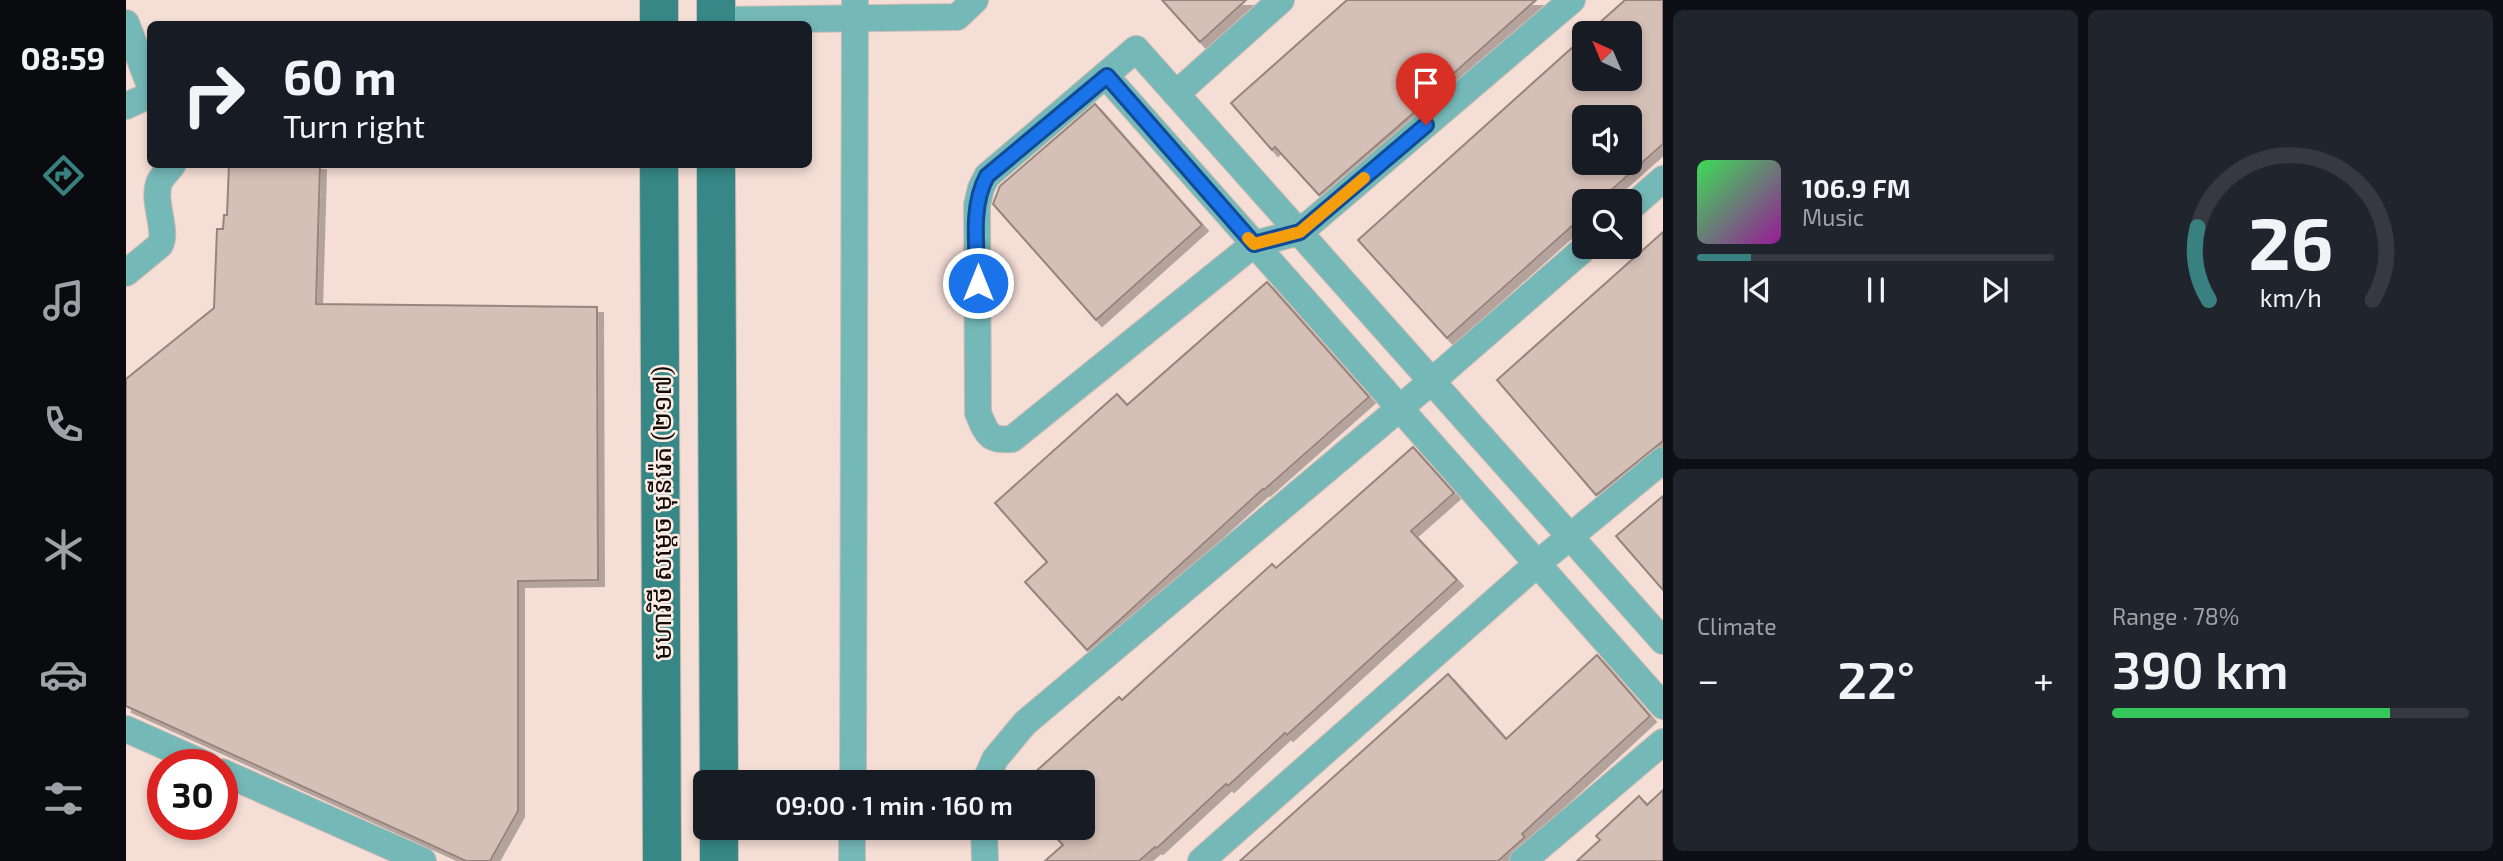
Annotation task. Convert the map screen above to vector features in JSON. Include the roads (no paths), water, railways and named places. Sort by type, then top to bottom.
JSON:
[{"type":"main road","points":[[659,0],[659,21]]},
{"type":"main road","name":"មហាវិថី សម្តេច មុនីរ៉េត (២១៧)","points":[[659,168],[662,861]]},
{"type":"main road","points":[[716,168],[719,770]]},
{"type":"main road","points":[[719,840],[719,861]]},
{"type":"street","points":[[716,15],[855,9],[957,17],[975,0]]},
{"type":"street","points":[[1177,94],[1281,0]]},
{"type":"street","points":[[1572,0],[1300,232],[1254,244],[1012,439],[998,440],[988,435],[978,414],[977,205],[981,188],[987,176],[1136,49],[1300,232],[1663,641]]},
{"type":"street","points":[[853,770],[855,9]]},
{"type":"street","points":[[126,23],[147,78]]},
{"type":"street","points":[[1107,76],[1663,706]]},
{"type":"street","points":[[126,106],[147,96]]},
{"type":"street","points":[[126,273],[163,240],[157,205],[159,183],[170,168]]},
{"type":"street","points":[[1642,198],[1663,179]]},
{"type":"street","points":[[990,770],[995,758],[1025,723],[1432,381],[1572,259]]},
{"type":"street","points":[[1201,861],[1537,564],[1663,460]]},
{"type":"street","points":[[126,729],[171,749]]},
{"type":"street","points":[[1523,861],[1663,742]]},
{"type":"street","points":[[238,779],[423,861]]},
{"type":"street","points":[[852,840],[852,861]]},
{"type":"street","points":[[984,840],[985,861]]}]
